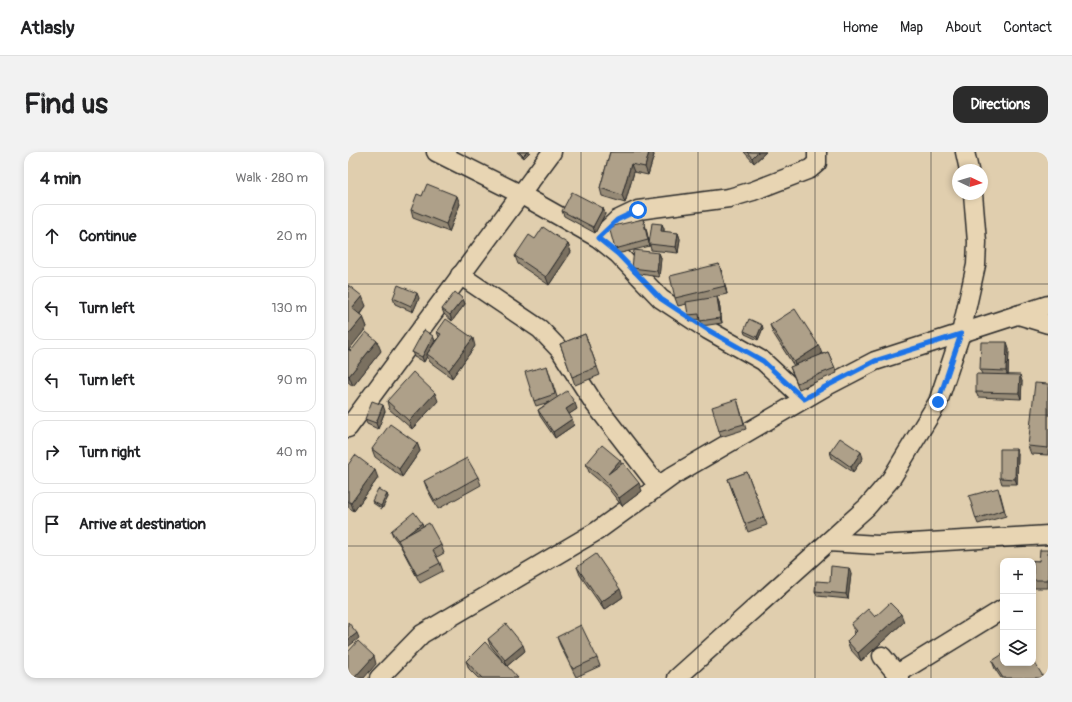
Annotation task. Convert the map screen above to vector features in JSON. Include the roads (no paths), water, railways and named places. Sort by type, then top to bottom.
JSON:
[{"type":"street","points":[[436,152],[520,194],[598,238],[618,254],[661,299],[708,330],[763,361],[804,399]]},
{"type":"street","points":[[348,428],[552,152]]},
{"type":"street","points":[[598,238],[617,220],[638,210],[730,198],[754,191],[810,169],[817,163],[817,152]]},
{"type":"street","points":[[965,152],[968,164]]},
{"type":"street","points":[[677,678],[867,507],[891,479],[938,402],[961,334],[976,265],[977,242],[974,200]]},
{"type":"street","points":[[460,275],[540,329],[560,350],[594,403],[658,486]]},
{"type":"street","points":[[379,678],[422,634],[597,531],[674,475],[825,387],[875,361],[1048,305]]},
{"type":"street","points":[[1018,315],[1048,324]]},
{"type":"street","points":[[828,542],[878,545],[1048,535]]},
{"type":"street","points":[[882,656],[899,676],[1000,611]]}]
